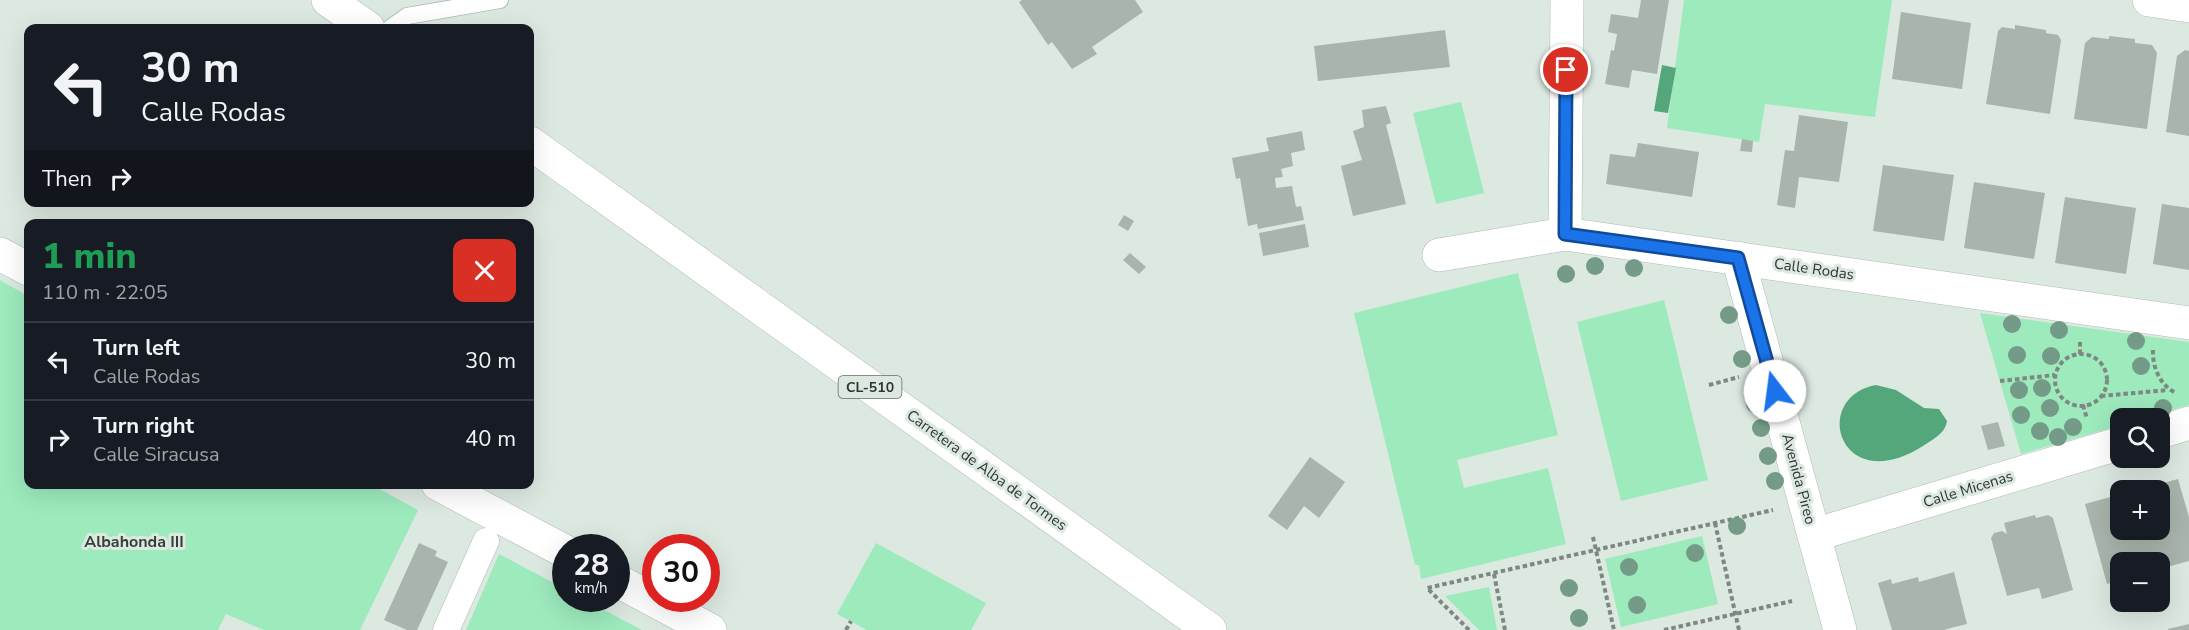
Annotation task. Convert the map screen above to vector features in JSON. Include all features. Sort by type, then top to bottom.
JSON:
[{"type":"street","points":[[328,0],[362,24]]},
{"type":"street","points":[[1565,234],[1567,0]]},
{"type":"street","points":[[2149,0],[2189,6]]},
{"type":"street","name":"Carretera de Alba de Tormes","points":[[534,147],[1210,630]]},
{"type":"street","name":"Calle Rodas","points":[[1438,255],[1565,234],[2189,324]]},
{"type":"street","points":[[0,254],[24,267]]},
{"type":"street","name":"Avenida Pireo","points":[[1738,258],[1840,630]]},
{"type":"street","points":[[2170,422],[2184,409]]},
{"type":"street","name":"Calle Micenas","points":[[1814,535],[2110,446]]},
{"type":"street","points":[[447,489],[552,545]]},
{"type":"street","points":[[446,630],[486,541]]},
{"type":"street","points":[[630,587],[710,630]]},
{"type":"lane","points":[[396,24],[407,16],[500,0]]},
{"type":"path","points":[[2153,344],[2152,364],[2168,390],[2184,409]]},
{"type":"path","points":[[2080,354],[2096,358],[2106,372],[2106,388],[2101,396],[2087,405],[2071,404],[2058,392],[2055,375],[2064,360],[2080,354]]},
{"type":"path","points":[[2000,381],[2055,375]]},
{"type":"path","points":[[1709,385],[1741,376]]},
{"type":"path","points":[[2101,396],[2168,390]]},
{"type":"path","points":[[1469,630],[1428,588],[1805,502]]},
{"type":"path","points":[[1716,523],[1739,630]]},
{"type":"path","points":[[1593,537],[1614,630]]},
{"type":"path","points":[[1494,574],[1505,630]]},
{"type":"path","points":[[1664,630],[1792,601]]},
{"type":"path","points":[[846,630],[851,621]]},
{"type":"shaded area","points":[[1684,0],[1892,0],[1875,117],[1765,104],[1759,142],[1667,128]]},
{"type":"shaded area","points":[[1662,65],[1676,68],[1668,113],[1654,111]]},
{"type":"shaded area","points":[[1461,102],[1484,193],[1436,204],[1413,113]]},
{"type":"shaded area","points":[[1518,273],[1558,435],[1457,460],[1464,488],[1548,468],[1566,544],[1421,579],[1419,565],[1415,565],[1354,313]]},
{"type":"shaded area","points":[[0,280],[24,294],[24,489],[379,489],[418,510],[360,630],[264,630],[226,614],[218,630],[0,630]]},
{"type":"shaded area","points":[[1664,300],[1708,480],[1621,501],[1577,322]]},
{"type":"shaded area","points":[[1980,313],[2189,342],[2189,405],[2170,410],[2170,408],[2110,408],[2110,428],[2021,454]]},
{"type":"shaded area","points":[[1876,385],[1896,390],[1924,408],[1939,409],[1947,421],[1946,426],[1938,436],[1923,446],[1894,459],[1871,461],[1854,453],[1843,440],[1840,424],[1844,407],[1856,393]]},
{"type":"shaded area","points":[[1702,536],[1718,604],[1621,627],[1605,559]]},
{"type":"shaded area","points":[[876,543],[986,603],[971,630],[867,630],[837,614]]},
{"type":"shaded area","points":[[499,554],[552,582],[552,612],[608,612],[642,630],[466,630]]},
{"type":"shaded area","points":[[1489,587],[1497,630],[1479,630],[1445,596]]},
{"type":"building","points":[[1022,0],[1135,0],[1143,12],[1092,47],[1097,54],[1072,69],[1052,42],[1048,45],[1019,2]]},
{"type":"building","points":[[1641,0],[1669,0],[1657,74],[1632,70],[1629,88],[1605,84],[1611,50],[1614,51],[1617,34],[1608,32],[1611,14],[1638,18]]},
{"type":"building","points":[[1901,12],[1971,23],[1962,89],[1892,79]]},
{"type":"building","points":[[2015,25],[2046,30],[2046,33],[2058,35],[2061,40],[2050,114],[1986,104],[1998,31],[2002,27],[2015,29]]},
{"type":"building","points":[[1445,30],[1450,67],[1318,81],[1314,46]]},
{"type":"building","points":[[2109,36],[2135,39],[2135,43],[2152,45],[2157,53],[2147,129],[2074,119],[2085,43],[2092,37],[2109,39]]},
{"type":"building","points":[[2185,50],[2189,51],[2189,136],[2166,132],[2177,56]]},
{"type":"building","points":[[1386,106],[1391,123],[1386,125],[1406,204],[1353,216],[1341,166],[1362,160],[1353,131],[1364,127],[1362,110]]},
{"type":"building","points":[[1799,115],[1848,122],[1839,182],[1799,177],[1795,208],[1777,205],[1785,150],[1794,151]]},
{"type":"building","points":[[1302,131],[1305,150],[1291,153],[1293,166],[1281,169],[1283,177],[1275,178],[1276,188],[1292,186],[1296,207],[1301,206],[1304,220],[1258,229],[1257,224],[1248,226],[1240,178],[1236,179],[1232,158],[1269,151],[1266,138]]},
{"type":"building","points":[[1742,139],[1753,141],[1752,152],[1740,151]]},
{"type":"building","points":[[1638,143],[1699,152],[1692,197],[1606,184],[1610,154],[1635,157]]},
{"type":"building","points":[[1883,165],[1954,175],[1944,241],[1873,231]]},
{"type":"building","points":[[1974,182],[2045,193],[2034,259],[1964,248]]},
{"type":"building","points":[[2065,197],[2136,208],[2126,274],[2055,263]]},
{"type":"building","points":[[2162,204],[2189,208],[2189,270],[2153,264]]},
{"type":"building","points":[[1124,215],[1134,221],[1128,231],[1118,225]]},
{"type":"building","points":[[1305,224],[1309,247],[1263,256],[1259,233]]},
{"type":"building","points":[[1130,253],[1146,267],[1139,274],[1123,260]]},
{"type":"building","points":[[1998,422],[2005,446],[1988,450],[1981,426]]},
{"type":"building","points":[[1310,457],[1345,482],[1319,518],[1304,506],[1287,530],[1268,516]]},
{"type":"building","points":[[2178,479],[2189,517],[2189,561],[2170,566],[2170,552],[2110,552],[2110,583],[2107,584],[2085,504],[2110,497],[2110,540],[2170,540],[2170,481]]},
{"type":"building","points":[[2035,515],[2036,518],[2048,515],[2053,518],[2073,590],[2042,599],[2039,588],[2007,596],[1991,538],[1994,533],[2002,531],[2007,534],[2004,523]]},
{"type":"building","points":[[419,543],[437,551],[435,556],[448,562],[417,630],[407,630],[384,620]]},
{"type":"building","points":[[1954,572],[1967,624],[1943,630],[1892,630],[1878,583],[1891,579],[1892,584],[1918,577],[1919,582]]},
{"type":"building","points":[[2189,624],[2189,630],[2168,630],[2168,629]]},
{"type":"district","name":"Albahonda III","points":[[134,542]]},
{"type":"route","points":[[1566,70],[1565,234],[1738,258],[1775,391]]}]
